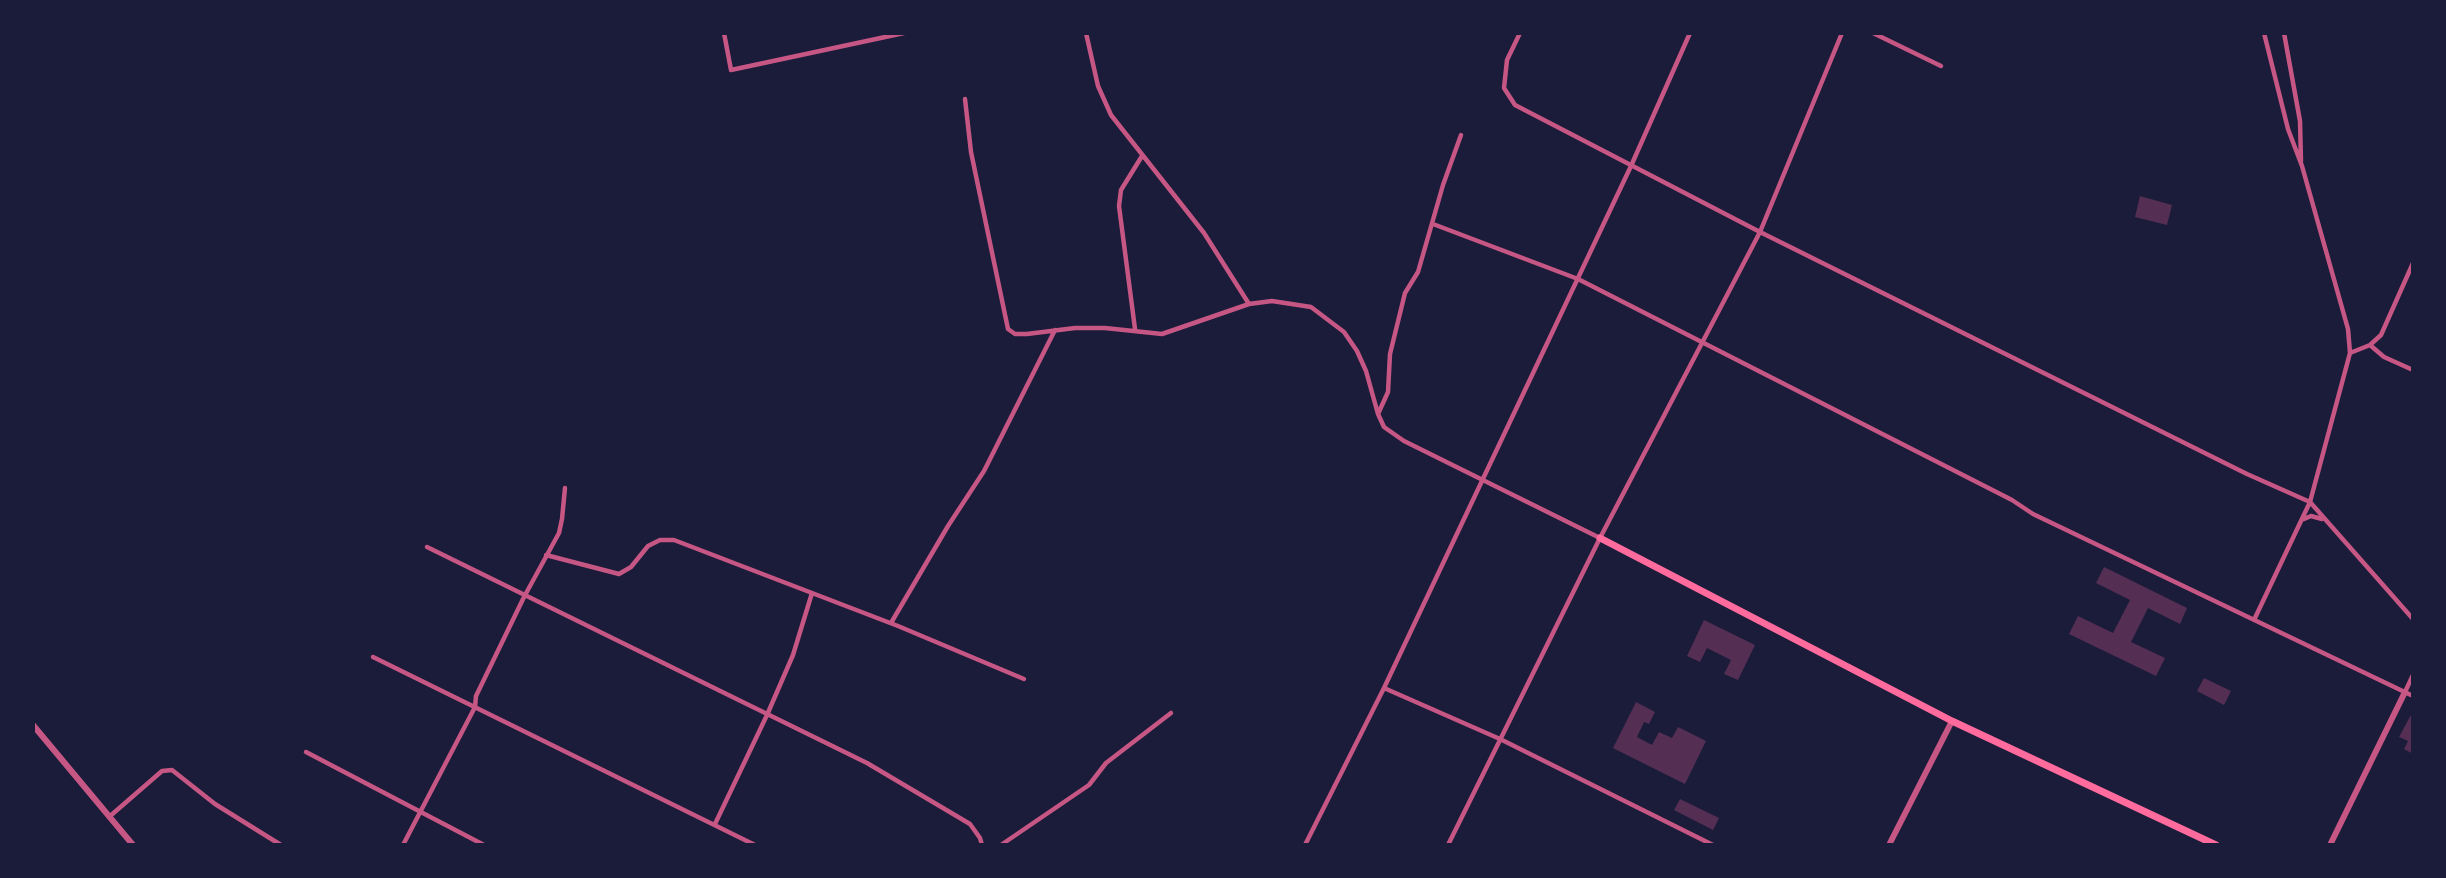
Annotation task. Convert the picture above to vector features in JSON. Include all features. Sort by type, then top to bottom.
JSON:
[{"type":"main road","points":[[1600,538],[1952,721],[2216,845]]},
{"type":"street","points":[[724,33],[731,70],[904,33]]},
{"type":"street","points":[[1086,33],[1098,86],[1111,115],[1197,223],[1250,304]]},
{"type":"street","points":[[1520,33],[1507,60],[1504,88],[1515,105],[1760,232],[2247,474],[2310,502],[2413,619]]},
{"type":"street","points":[[1305,845],[1384,688],[1578,279],[1690,33]]},
{"type":"street","points":[[1448,845],[1600,538],[1760,232],[1842,33]]},
{"type":"street","points":[[1873,33],[1941,66]]},
{"type":"street","points":[[2254,620],[2310,502],[2350,353],[2343,308],[2302,166],[2288,129],[2264,33]]},
{"type":"street","points":[[2284,33],[2300,121],[2302,166]]},
{"type":"street","points":[[965,99],[971,152],[1008,329],[1015,334],[1085,328],[1135,329],[1162,334],[1250,304],[1272,302],[1311,307],[1344,332],[1357,352],[1366,370],[1384,427],[1404,441],[1600,538]]},
{"type":"street","points":[[1378,414],[1388,392],[1390,354],[1405,293],[1418,272],[1443,185],[1461,135]]},
{"type":"street","points":[[1135,329],[1119,206],[1121,190],[1142,156]]},
{"type":"street","points":[[1433,224],[1578,279],[2012,500],[2032,514],[2413,696]]},
{"type":"street","points":[[2350,353],[2370,345],[2381,335],[2413,263]]},
{"type":"street","points":[[891,623],[984,471],[1055,330]]},
{"type":"street","points":[[2370,345],[2384,357],[2413,370]]},
{"type":"street","points":[[403,845],[475,707],[476,696],[524,597],[559,533],[565,488]]},
{"type":"street","points":[[2303,519],[2319,517],[2326,521]]},
{"type":"street","points":[[546,555],[619,574],[631,567],[648,546],[660,540],[674,540],[891,623],[1024,679]]},
{"type":"street","points":[[427,547],[866,763],[970,824],[982,845]]},
{"type":"street","points":[[715,824],[793,655],[812,593]]},
{"type":"street","points":[[373,657],[755,845]]},
{"type":"street","points":[[2330,845],[2413,675]]},
{"type":"street","points":[[1384,688],[1500,739],[1713,845]]},
{"type":"street","points":[[1001,845],[1088,785],[1106,763],[1171,713]]},
{"type":"street","points":[[1889,845],[1952,721]]},
{"type":"street","points":[[33,725],[133,845]]},
{"type":"street","points":[[306,752],[484,845]]},
{"type":"street","points":[[109,817],[162,771],[172,770],[215,804],[281,845]]},
{"type":"building","points":[[2140,196],[2172,205],[2167,225],[2135,217]]},
{"type":"building","points":[[2104,567],[2187,608],[2180,624],[2148,608],[2131,642],[2165,658],[2156,676],[2069,634],[2078,616],[2113,633],[2130,600],[2096,583]]},
{"type":"building","points":[[1704,620],[1755,645],[1738,680],[1724,674],[1731,660],[1707,648],[1700,662],[1687,656]]},
{"type":"building","points":[[2204,678],[2231,691],[2224,705],[2197,691]]},
{"type":"building","points":[[1636,702],[1655,712],[1649,724],[1644,722],[1637,737],[1652,745],[1659,732],[1672,738],[1678,727],[1706,741],[1685,784],[1613,748]]},
{"type":"building","points":[[2413,711],[2413,754],[2404,749],[2408,741],[2399,737]]},
{"type":"building","points":[[1680,799],[1719,818],[1713,830],[1674,810]]}]
